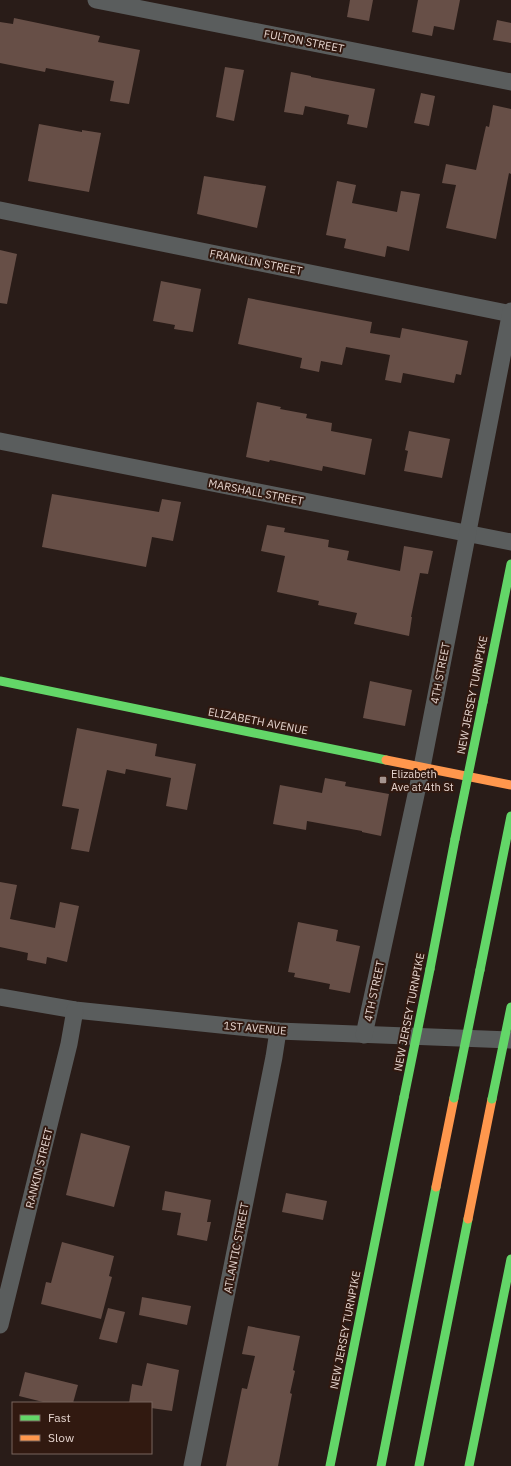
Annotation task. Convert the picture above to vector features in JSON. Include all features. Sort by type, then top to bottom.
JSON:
[{"type":"main road","name":"NEW JERSEY TURNPIKE","points":[[330,1466],[511,564]]},
{"type":"main road","name":"ELIZABETH AVENUE","points":[[0,681],[511,785]]},
{"type":"main road","points":[[381,1466],[511,816]]},
{"type":"main road","points":[[419,1466],[511,1007]]},
{"type":"main road","points":[[469,1466],[511,1259]]},
{"type":"street","name":"FULTON STREET","points":[[96,0],[511,82]]},
{"type":"street","name":"FRANKLIN STREET","points":[[0,210],[511,313]]},
{"type":"street","name":"4TH STREET","points":[[364,1035],[422,767],[511,313]]},
{"type":"street","name":"MARSHALL STREET","points":[[0,441],[511,542]]},
{"type":"street","name":"1ST AVENUE","points":[[0,997],[75,1010],[278,1031],[511,1040]]},
{"type":"street","name":"RANKIN STREET","points":[[0,1326],[64,1067],[75,1010]]},
{"type":"street","name":"ATLANTIC STREET","points":[[192,1466],[273,1065],[278,1031]]},
{"type":"building","points":[[350,0],[373,0],[369,21],[347,17]]},
{"type":"building","points":[[418,0],[460,0],[454,30],[434,26],[432,36],[412,32]]},
{"type":"building","points":[[14,18],[100,36],[98,42],[140,50],[129,104],[110,101],[114,81],[46,68],[45,72],[0,63],[0,22],[13,24]]},
{"type":"building","points":[[497,20],[511,23],[511,43],[493,40]]},
{"type":"building","points":[[225,67],[244,70],[234,121],[216,117]]},
{"type":"building","points":[[291,72],[375,89],[367,128],[347,124],[349,115],[305,106],[303,115],[284,112]]},
{"type":"building","points":[[421,93],[435,96],[429,126],[414,123]]},
{"type":"building","points":[[493,105],[511,109],[511,174],[509,173],[496,239],[446,228],[456,185],[442,183],[446,164],[476,170],[486,126],[489,127]]},
{"type":"building","points":[[39,124],[82,132],[82,130],[101,133],[89,192],[28,181]]},
{"type":"building","points":[[204,176],[266,186],[257,228],[197,214]]},
{"type":"building","points":[[337,181],[356,185],[352,203],[397,212],[401,191],[420,194],[409,251],[387,246],[385,257],[344,248],[346,239],[326,235]]},
{"type":"building","points":[[0,250],[17,254],[7,304],[0,303]]},
{"type":"building","points":[[161,281],[201,289],[193,332],[174,329],[175,325],[153,321]]},
{"type":"building","points":[[248,298],[372,322],[370,333],[400,338],[402,328],[468,341],[461,375],[456,374],[454,383],[403,373],[401,383],[385,380],[390,355],[346,347],[342,365],[321,361],[319,372],[300,368],[302,358],[238,344]]},
{"type":"building","points":[[257,402],[281,407],[280,409],[307,414],[306,418],[332,423],[331,431],[372,439],[365,475],[323,466],[322,471],[270,460],[269,462],[246,457]]},
{"type":"building","points":[[409,431],[450,439],[442,478],[404,471],[408,451],[405,450]]},
{"type":"building","points":[[52,494],[159,512],[162,499],[181,502],[173,541],[152,537],[146,567],[42,547]]},
{"type":"building","points":[[267,525],[285,528],[284,532],[329,540],[328,547],[349,551],[347,560],[400,571],[404,546],[433,551],[428,574],[420,573],[411,617],[409,636],[354,624],[357,613],[318,605],[319,601],[277,592],[285,556],[261,551]]},
{"type":"building","points":[[370,681],[412,690],[405,726],[363,718]]},
{"type":"building","points":[[77,728],[157,744],[155,756],[196,764],[187,810],[166,806],[171,778],[126,769],[125,774],[107,770],[89,852],[71,849],[79,809],[62,806]]},
{"type":"building","points":[[325,778],[346,782],[345,786],[389,794],[381,836],[307,821],[306,830],[273,824],[280,785],[322,793]]},
{"type":"building","points":[[0,882],[17,885],[10,919],[55,928],[60,902],[79,906],[67,962],[47,957],[46,964],[27,960],[28,953],[0,947]]},
{"type":"building","points":[[298,922],[338,930],[336,941],[360,946],[350,993],[329,989],[330,984],[294,977],[295,973],[288,972]]},
{"type":"building","points":[[81,1133],[130,1146],[114,1207],[66,1195]]},
{"type":"building","points":[[165,1191],[211,1200],[207,1222],[211,1222],[207,1241],[177,1235],[181,1213],[162,1210]]},
{"type":"building","points":[[286,1193],[327,1201],[323,1220],[282,1212]]},
{"type":"building","points":[[62,1242],[114,1256],[109,1276],[112,1277],[101,1319],[41,1304],[46,1282],[51,1283]]},
{"type":"building","points":[[142,1297],[191,1306],[187,1325],[139,1315]]},
{"type":"building","points":[[108,1308],[125,1312],[117,1343],[99,1339]]},
{"type":"building","points":[[248,1326],[300,1336],[293,1370],[295,1371],[290,1393],[292,1394],[278,1466],[226,1466],[242,1388],[247,1389],[255,1356],[242,1354]]},
{"type":"building","points":[[147,1363],[179,1370],[172,1411],[152,1408],[152,1402],[129,1402],[132,1384],[142,1386]]},
{"type":"building","points":[[25,1372],[78,1385],[73,1402],[43,1402],[19,1396]]},
{"type":"traffic: fast","points":[[483,702],[511,564]]},
{"type":"traffic: fast","points":[[0,681],[386,760]]},
{"type":"traffic: fast","points":[[455,839],[483,702]]},
{"type":"traffic: fast","points":[[480,970],[511,816]]},
{"type":"traffic: fast","points":[[430,969],[455,839]]},
{"type":"traffic: fast","points":[[404,1097],[430,969]]},
{"type":"traffic: fast","points":[[454,1098],[480,970]]},
{"type":"traffic: fast","points":[[492,1099],[511,1007]]},
{"type":"traffic: fast","points":[[330,1466],[404,1097]]},
{"type":"traffic: fast","points":[[381,1466],[436,1187]]},
{"type":"traffic: fast","points":[[419,1466],[468,1219]]},
{"type":"traffic: fast","points":[[469,1466],[511,1259]]},
{"type":"traffic: slow","points":[[386,760],[511,785]]},
{"type":"traffic: slow","points":[[436,1187],[454,1098]]},
{"type":"traffic: slow","points":[[468,1219],[492,1099]]},
{"type":"place","name":"Elizabeth Ave at 4th St","points":[[383,780]]}]
